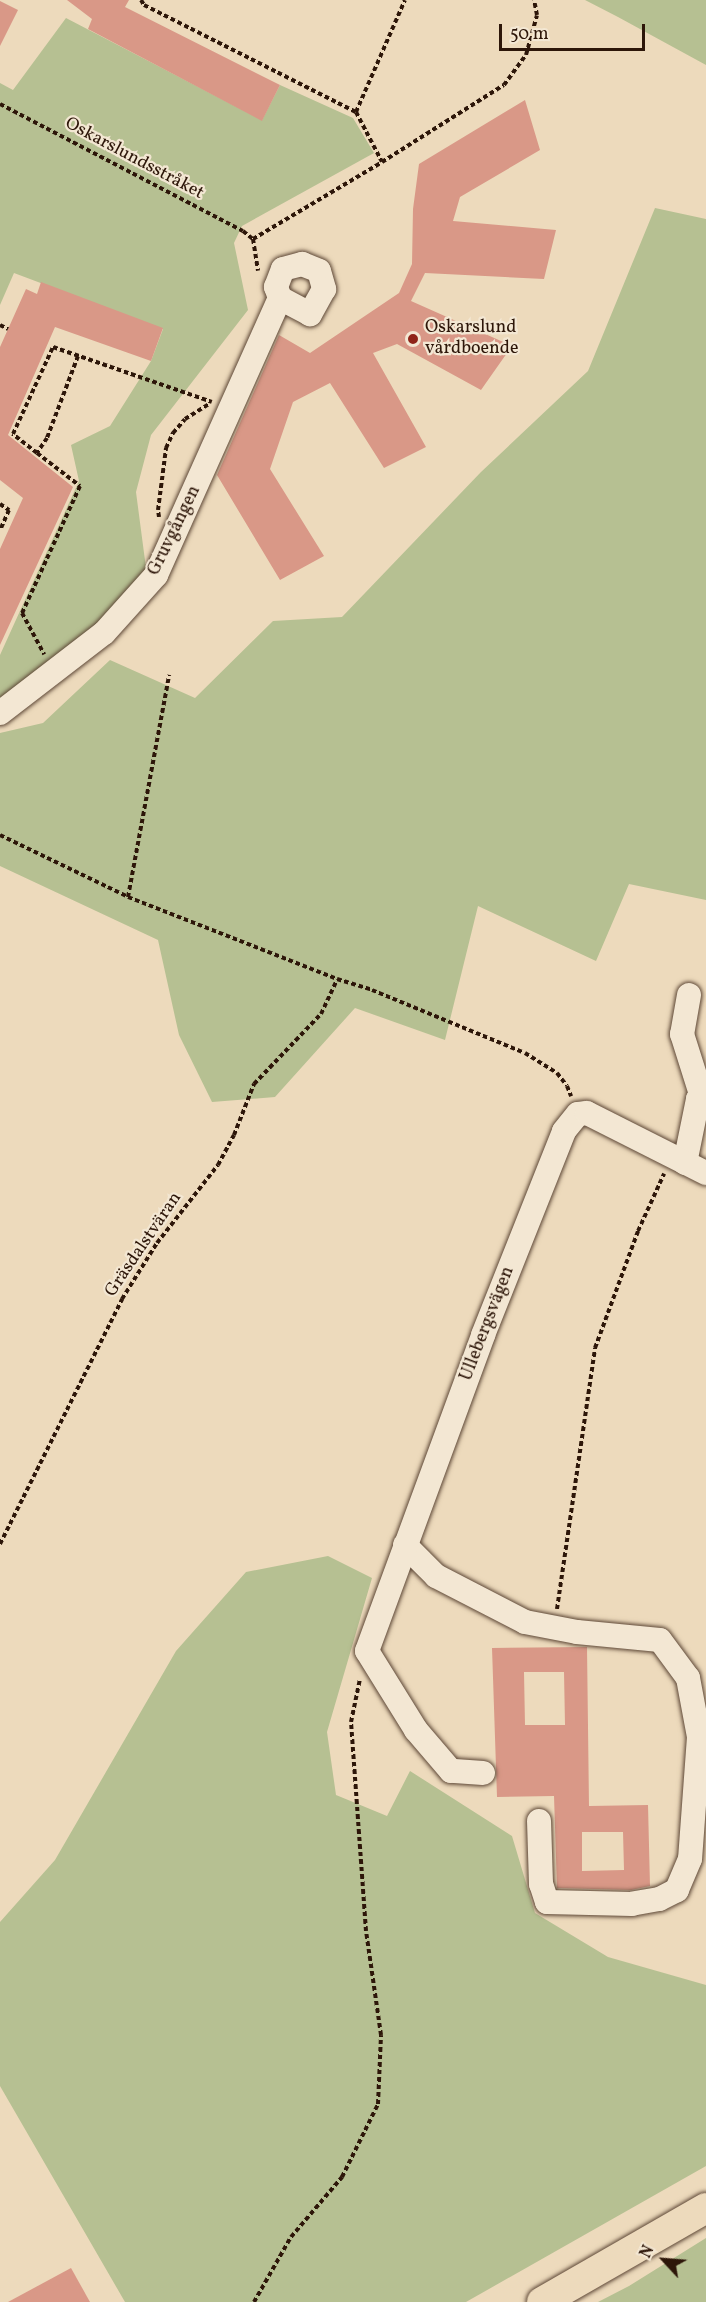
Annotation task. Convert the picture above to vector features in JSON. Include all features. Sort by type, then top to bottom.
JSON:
[{"type":"main road","points":[[542,2302],[706,2208]]},
{"type":"street","name":"Gruvgången","points":[[0,713],[54,674],[104,633],[156,576],[280,298]]},
{"type":"street","points":[[578,1114],[587,1113],[688,1164],[703,1088],[682,1034],[689,995]]},
{"type":"street","name":"Ullebergsvägen","points":[[367,1652],[483,1335],[564,1131],[578,1114]]},
{"type":"street","points":[[405,1545],[436,1576],[525,1622],[555,1628],[660,1640],[688,1678],[699,1737],[690,1859],[676,1890],[659,1899],[632,1904],[547,1902],[541,1884],[539,1821]]},
{"type":"street","points":[[367,1652],[416,1730],[451,1771],[483,1773]]},
{"type":"path","points":[[141,0],[144,5],[356,112],[382,162],[504,85],[526,55],[537,15],[534,0]]},
{"type":"path","points":[[356,112],[405,0]]},
{"type":"path","name":"Oskarslundsstråket","points":[[0,104],[243,231],[253,239],[382,162]]},
{"type":"path","points":[[0,325],[8,328]]},
{"type":"path","points":[[47,345],[213,402],[185,419],[173,433],[166,448],[158,510],[161,527],[173,542]]},
{"type":"path","points":[[52,347],[13,434],[80,486],[22,613],[54,674]]},
{"type":"path","points":[[37,453],[47,438],[78,356]]},
{"type":"path","points":[[0,504],[9,510],[0,530]]},
{"type":"path","points":[[128,897],[170,675]]},
{"type":"path","points":[[0,835],[128,897],[337,980],[372,990],[544,1063],[567,1086],[578,1114]]},
{"type":"path","name":"Gräsdalstväran","points":[[0,1544],[122,1299],[157,1244],[218,1165],[234,1135],[254,1084],[321,1014],[337,980]]},
{"type":"path","points":[[555,1628],[562,1560],[595,1348],[638,1231],[688,1164]]},
{"type":"path","points":[[255,2302],[291,2237],[342,2176],[378,2104],[381,2035],[366,1931],[351,1722],[367,1652]]},
{"type":"green space","points":[[585,0],[706,0],[706,65],[618,17]]},
{"type":"green space","points":[[66,18],[262,120],[280,85],[353,118],[374,153],[242,226],[234,243],[248,310],[151,435],[136,492],[146,568],[104,622],[0,706],[0,655],[79,481],[71,445],[110,426],[151,361],[163,329],[14,273],[0,305],[0,83],[13,90]]},
{"type":"green space","points":[[655,208],[706,219],[706,900],[629,884],[596,961],[478,906],[445,1040],[355,1008],[275,1097],[212,1102],[179,1035],[158,940],[0,866],[0,733],[43,723],[110,660],[195,698],[273,621],[342,617],[481,472],[588,371]]},
{"type":"green space","points":[[328,1556],[372,1578],[327,1732],[336,1795],[387,1816],[410,1771],[512,1836],[535,1913],[608,1957],[706,1985],[706,2166],[466,2302],[125,2302],[0,2086],[0,1922],[55,1860],[176,1651],[246,1572]]},
{"type":"green space","points":[[706,2238],[706,2302],[598,2302],[629,2286]]},
{"type":"building","points":[[67,0],[129,0],[125,7],[280,85],[262,121],[88,29],[92,19]]},
{"type":"building","points":[[0,1],[18,10],[0,46]]},
{"type":"building","name":"Oskarslund vårdboende","points":[[525,100],[540,150],[460,197],[453,221],[556,230],[544,279],[425,273],[411,301],[512,346],[481,390],[397,344],[373,353],[426,447],[384,468],[330,383],[293,402],[270,469],[324,556],[280,580],[217,475],[279,335],[310,353],[399,293],[412,264],[413,209],[419,164]]},
{"type":"building","points":[[41,282],[163,328],[151,361],[55,327],[8,435],[73,487],[0,645],[0,549],[23,498],[0,480],[0,347],[26,289],[37,294]]},
{"type":"building","points":[[587,1647],[589,1806],[648,1805],[650,1886],[631,1890],[557,1888],[554,1796],[497,1797],[492,1648]],"holes":[[[524,1672],[564,1672],[565,1725],[525,1725]],[[582,1832],[623,1832],[624,1870],[582,1871]]]},
{"type":"building","points":[[71,2268],[90,2302],[8,2302]]},
{"type":"place","name":"Oskarslund vårdboende","points":[[413,339]]}]
